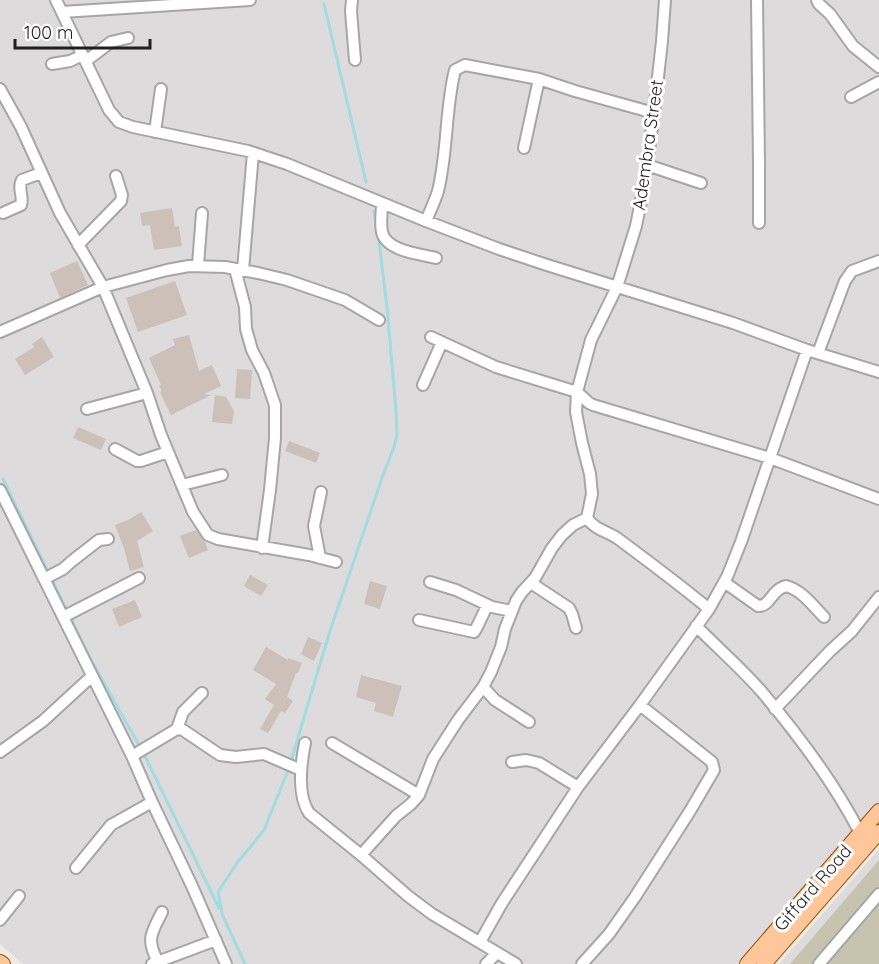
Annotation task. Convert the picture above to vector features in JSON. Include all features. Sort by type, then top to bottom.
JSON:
[{"type":"main road","name":"Giffard Road","points":[[747,964],[879,811]]},
{"type":"main road","name":"Giffard Road","points":[[764,964],[879,832]]},
{"type":"street","points":[[56,0],[109,110],[119,122],[253,153],[287,164],[499,249],[879,372]]},
{"type":"street","points":[[62,12],[250,0]]},
{"type":"street","points":[[352,0],[355,60]]},
{"type":"street","name":"Adembra Street","points":[[587,519],[592,494],[590,474],[576,412],[577,392],[591,340],[617,287],[636,226],[654,113],[665,0]]},
{"type":"street","points":[[757,0],[759,224]]},
{"type":"street","points":[[817,0],[853,46],[879,67]]},
{"type":"street","points":[[52,64],[84,58],[111,42],[128,38]]},
{"type":"street","points":[[426,221],[438,192],[455,70],[465,65],[539,79],[575,92],[654,113]]},
{"type":"street","points":[[524,148],[539,79]]},
{"type":"street","points":[[851,98],[879,81]]},
{"type":"street","points":[[155,132],[161,89]]},
{"type":"street","points":[[0,90],[21,128],[60,213],[103,287],[193,512],[208,535],[336,562]]},
{"type":"street","points":[[253,153],[239,270],[246,329],[252,350],[264,373],[275,405],[275,438],[262,548]]},
{"type":"street","points":[[647,165],[701,183]]},
{"type":"street","points":[[3,213],[21,205],[22,180],[41,173]]},
{"type":"street","points":[[78,245],[122,201],[116,176]]},
{"type":"street","points":[[382,203],[382,233],[390,245],[436,258]]},
{"type":"street","points":[[198,266],[202,213]]},
{"type":"street","points":[[818,353],[845,281],[852,271],[879,261]]},
{"type":"street","points":[[0,332],[103,287],[166,270],[198,266],[225,267],[287,280],[345,300],[379,320]]},
{"type":"street","points":[[431,337],[496,367],[577,392],[593,405],[770,458],[879,499]]},
{"type":"street","points":[[423,385],[442,342]]},
{"type":"street","points":[[480,942],[502,903],[578,787],[709,609],[724,582],[741,542],[807,350]]},
{"type":"street","points":[[87,409],[147,393]]},
{"type":"street","points":[[115,449],[137,461],[168,452]]},
{"type":"street","points":[[182,485],[222,475]]},
{"type":"street","points":[[0,490],[92,676],[138,752],[152,802],[226,964]]},
{"type":"street","points":[[320,558],[314,526],[321,492]]},
{"type":"street","points":[[361,855],[396,816],[416,800],[433,759],[483,687],[501,647],[505,628],[522,592],[540,572],[552,548],[573,525],[587,519],[591,525],[609,532],[709,609]]},
{"type":"street","points":[[44,579],[63,569],[99,540],[108,539]]},
{"type":"street","points":[[63,617],[139,578]]},
{"type":"street","points":[[430,582],[456,590],[486,606],[512,611]]},
{"type":"street","points":[[724,582],[762,607],[778,589],[786,586],[793,588],[824,617]]},
{"type":"street","points":[[531,583],[569,608],[576,628]]},
{"type":"street","points":[[775,709],[852,631],[879,597]]},
{"type":"street","points":[[419,620],[474,632],[486,606]]},
{"type":"street","points":[[696,626],[775,709],[820,766],[850,812],[860,833]]},
{"type":"street","points":[[0,752],[43,720],[92,676]]},
{"type":"street","points":[[483,687],[495,700],[529,722]]},
{"type":"street","points":[[177,729],[183,712],[202,693]]},
{"type":"street","points":[[582,964],[609,934],[635,897],[714,770],[712,762],[640,705]]},
{"type":"street","points":[[138,752],[177,729],[183,730],[220,755],[229,757],[264,754],[294,767]]},
{"type":"street","points":[[294,767],[301,763],[304,743]]},
{"type":"street","points":[[332,743],[419,795]]},
{"type":"street","points":[[512,762],[526,760],[539,763],[578,787]]},
{"type":"street","points":[[294,767],[309,813],[432,914],[516,964]]},
{"type":"street","points":[[76,868],[111,825],[152,802]]},
{"type":"street","points":[[819,964],[879,894]]},
{"type":"street","points":[[0,920],[19,896]]},
{"type":"street","points":[[162,912],[152,931],[150,942],[155,963],[216,940]]},
{"type":"street","points":[[486,964],[497,953]]},
{"type":"shaded area","points":[[0,0],[879,0],[879,804],[740,964],[23,964],[0,944]]},
{"type":"shaded area","points":[[879,849],[879,964],[779,964]]},
{"type":"shaded area","points":[[879,860],[879,964],[790,964]]},
{"type":"building","points":[[172,208],[175,227],[179,226],[182,246],[154,250],[150,225],[142,226],[140,213]]},
{"type":"building","points":[[77,261],[88,285],[60,298],[50,273]]},
{"type":"building","points":[[175,281],[187,315],[138,332],[126,298]]},
{"type":"building","points":[[189,335],[199,371],[212,365],[221,386],[204,394],[211,395],[171,415],[160,392],[162,391],[159,386],[161,385],[149,358],[175,345],[173,339]]},
{"type":"building","points":[[42,337],[54,357],[25,375],[15,359],[34,347],[32,344]]},
{"type":"building","points":[[237,369],[252,370],[250,399],[235,398]]},
{"type":"building","points":[[215,395],[226,397],[234,411],[232,424],[212,422]]},
{"type":"building","points":[[78,427],[106,439],[101,450],[73,438]]},
{"type":"building","points":[[289,441],[320,453],[316,463],[285,451]]},
{"type":"building","points":[[141,512],[153,531],[137,541],[144,567],[130,571],[115,525]]},
{"type":"building","points":[[196,530],[208,550],[189,558],[180,536]]},
{"type":"building","points":[[250,575],[268,585],[261,596],[244,586]]},
{"type":"building","points":[[370,581],[387,586],[380,609],[364,604]]},
{"type":"building","points":[[135,600],[142,617],[119,627],[112,609]]},
{"type":"building","points":[[308,637],[322,643],[314,661],[301,654]]},
{"type":"building","points":[[266,647],[288,660],[288,658],[302,663],[287,697],[293,701],[285,713],[281,711],[268,733],[260,729],[274,705],[265,699],[276,684],[253,670]]},
{"type":"building","points":[[361,675],[402,686],[393,717],[374,711],[376,703],[356,697]]},
{"type":"waterway","points":[[324,4],[366,182]]},
{"type":"waterway","points":[[374,211],[376,224]]},
{"type":"waterway","points":[[291,761],[329,634],[397,435],[387,307],[378,234]]},
{"type":"waterway","points":[[3,479],[90,658],[140,747]]},
{"type":"waterway","points":[[143,752],[219,908]]},
{"type":"waterway","points":[[222,914],[218,892],[237,863],[264,830],[289,768]]},
{"type":"waterway","points":[[222,914],[245,964]]}]
